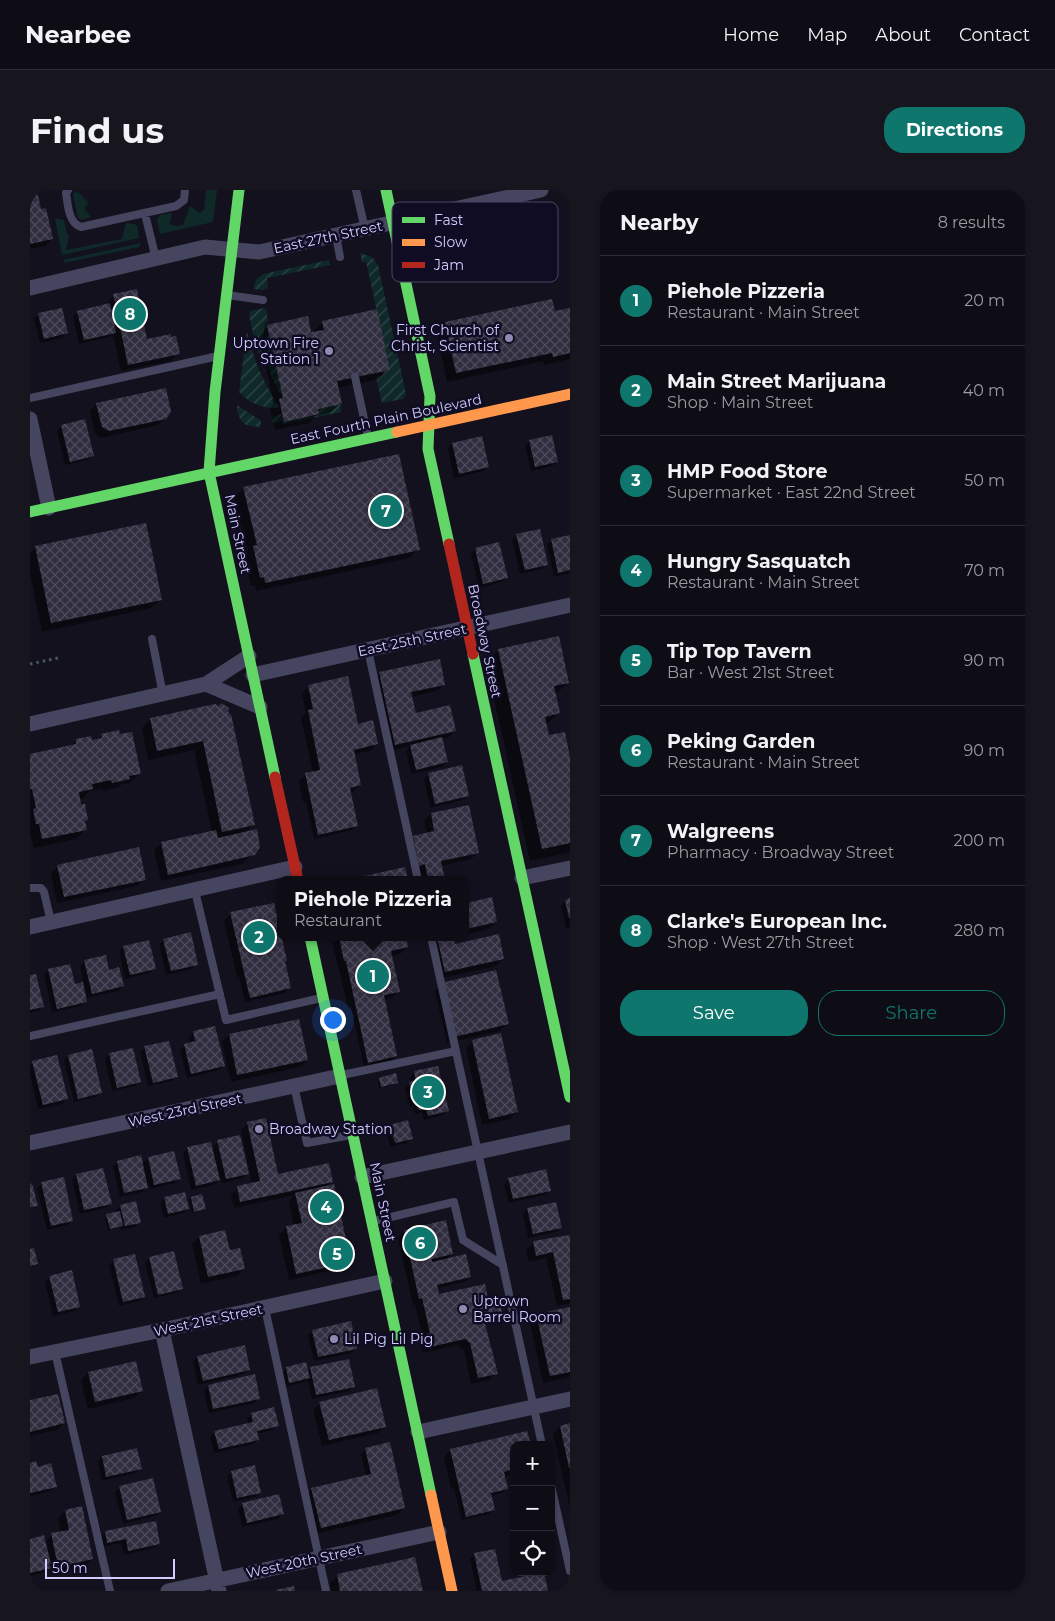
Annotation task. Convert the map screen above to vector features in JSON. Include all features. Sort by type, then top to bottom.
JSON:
[{"type":"main road","name":"Main Street","points":[[239,190],[215,392],[209,472],[296,873]]},
{"type":"main road","name":"Broadway Street","points":[[386,190],[392,218]]},
{"type":"main road","name":"Broadway Street","points":[[406,282],[430,396],[428,449],[570,1098]]},
{"type":"main road","name":"East Fourth Plain Boulevard","points":[[30,512],[570,394]]},
{"type":"main road","name":"Main Street","points":[[311,941],[452,1591]]},
{"type":"street","name":"East 27th Street","points":[[487,202],[541,190]]},
{"type":"street","name":"East 27th Street","points":[[30,288],[205,247],[259,252],[392,223]]},
{"type":"street","points":[[30,419],[49,508]]},
{"type":"street","name":"East 25th Street","points":[[253,675],[570,605]]},
{"type":"street","points":[[30,724],[206,684],[249,656]]},
{"type":"street","points":[[206,684],[260,707]]},
{"type":"street","points":[[522,878],[570,868]]},
{"type":"street","points":[[279,876],[296,873]]},
{"type":"street","points":[[30,927],[194,891],[277,876]]},
{"type":"street","name":"West 23rd Street","points":[[30,1143],[340,1076]]},
{"type":"street","points":[[362,1177],[570,1132]]},
{"type":"street","name":"West 21st Street","points":[[30,1357],[385,1281]]},
{"type":"street","points":[[162,1330],[217,1586]]},
{"type":"street","points":[[418,1432],[570,1399]]},
{"type":"street","name":"West 20th Street","points":[[168,1591],[217,1586],[320,1558],[439,1532]]},
{"type":"lane","points":[[68,190],[66,193],[71,218],[76,225],[81,227],[176,206],[184,200],[185,190]]},
{"type":"lane","points":[[356,190],[364,229]]},
{"type":"lane","points":[[145,214],[156,259]]},
{"type":"lane","points":[[336,235],[340,257]]},
{"type":"lane","points":[[227,295],[263,300]]},
{"type":"lane","points":[[30,398],[220,356]]},
{"type":"lane","points":[[355,377],[368,438]]},
{"type":"lane","points":[[152,639],[163,695]]},
{"type":"lane","points":[[368,650],[417,876]]},
{"type":"lane","points":[[30,888],[41,888],[44,892],[51,922]]},
{"type":"lane","points":[[194,891],[226,1020],[323,997]]},
{"type":"lane","points":[[432,941],[541,1441]]},
{"type":"lane","points":[[30,1036],[220,994]]},
{"type":"lane","points":[[340,1076],[456,1051]]},
{"type":"lane","points":[[294,1086],[307,1143],[353,1134]]},
{"type":"lane","points":[[372,1222],[454,1202],[463,1240],[503,1264]]},
{"type":"lane","points":[[265,1308],[326,1591]]},
{"type":"lane","points":[[55,1352],[110,1591]]},
{"type":"lane","points":[[551,1486],[570,1571]]},
{"type":"path","points":[[30,664],[58,658]]},
{"type":"green space","points":[[206,190],[217,190],[213,222],[160,234],[157,220],[160,215],[171,213],[169,224],[183,225],[190,206],[200,213],[204,209]]},
{"type":"green space","points":[[77,191],[89,203],[84,208],[91,217],[81,220],[78,218],[73,194]]},
{"type":"green space","points":[[55,218],[64,220],[69,236],[66,250],[122,239],[126,223],[137,226],[139,238],[62,255]]},
{"type":"green space","points":[[141,243],[139,247],[64,263],[63,260]]},
{"type":"green space","points":[[360,253],[372,257],[378,265],[406,394],[403,399],[382,403],[376,377],[383,375],[383,371],[390,370],[366,262],[362,262]]},
{"type":"green space","points":[[329,260],[330,265],[267,278],[268,288],[262,290],[253,289],[256,280],[263,274]]},
{"type":"green space","points":[[264,308],[268,321],[265,322],[262,345],[263,368],[249,315],[250,311]]},
{"type":"green space","points":[[269,329],[283,398],[274,382],[268,365],[266,348]]},
{"type":"green space","points":[[247,331],[260,371],[280,408],[268,408],[258,405],[248,400],[239,392]]},
{"type":"green space","points":[[340,404],[341,412],[283,424],[282,421],[273,423],[272,417],[282,414],[284,422],[319,415],[318,409]]},
{"type":"green space","points":[[237,405],[260,420],[260,429],[246,425],[241,421]]},
{"type":"building","points":[[37,190],[41,209],[46,208],[53,239],[30,244],[30,192]]},
{"type":"building","points":[[137,289],[147,339],[171,334],[171,337],[176,336],[180,354],[128,365],[113,294]]},
{"type":"building","name":"First Church of Christ, Scientist","points":[[552,299],[555,311],[570,308],[570,353],[553,357],[552,353],[456,373],[445,322]]},
{"type":"building","points":[[110,303],[116,333],[84,340],[77,311]]},
{"type":"building","points":[[62,308],[68,333],[44,339],[38,313]]},
{"type":"building","name":"Uptown Fire Station 1","points":[[377,309],[390,370],[337,381],[342,404],[318,409],[319,414],[284,422],[279,399],[283,398],[267,325],[308,316],[311,332],[324,330],[322,321]]},
{"type":"building","points":[[166,388],[171,412],[166,419],[109,431],[102,427],[96,403]]},
{"type":"building","points":[[85,419],[94,456],[70,462],[61,425]]},
{"type":"building","points":[[552,435],[558,462],[535,467],[529,440]]},
{"type":"building","points":[[482,436],[489,467],[459,474],[452,443]]},
{"type":"building","points":[[399,454],[420,550],[265,583],[264,577],[260,578],[253,546],[257,545],[243,487]]},
{"type":"building","points":[[146,523],[162,600],[51,623],[35,546]]},
{"type":"building","points":[[540,529],[548,565],[525,570],[516,534]]},
{"type":"building","points":[[570,535],[570,570],[558,573],[551,539]]},
{"type":"building","points":[[499,542],[508,578],[483,584],[475,548]]},
{"type":"building","points":[[559,636],[569,683],[554,686],[560,713],[545,717],[549,735],[565,732],[570,757],[570,843],[542,849],[498,649]]},
{"type":"building","points":[[440,659],[445,685],[411,692],[416,713],[450,705],[456,731],[395,745],[379,672]]},
{"type":"building","points":[[348,676],[358,724],[373,720],[378,744],[354,750],[361,785],[350,788],[358,826],[318,835],[305,773],[320,770],[308,710],[313,709],[308,685]]},
{"type":"building","points":[[221,703],[229,708],[228,711],[231,714],[255,825],[222,832],[203,741],[157,751],[150,718],[215,704],[219,706]]},
{"type":"building","points":[[119,730],[120,734],[132,732],[141,774],[129,776],[130,779],[112,783],[111,780],[92,784],[93,789],[79,792],[81,804],[85,804],[88,820],[85,821],[87,830],[42,839],[39,824],[36,824],[33,809],[36,808],[32,789],[30,789],[30,754],[76,744],[76,739],[91,736],[92,740],[102,738],[101,734]]},
{"type":"building","points":[[442,737],[448,762],[416,770],[410,745]]},
{"type":"building","points":[[462,765],[469,796],[435,804],[428,773]]},
{"type":"building","points":[[469,805],[479,853],[441,861],[444,876],[427,876],[425,864],[419,866],[413,836],[434,831],[431,813]]},
{"type":"building","points":[[257,829],[260,847],[255,855],[168,875],[161,842],[216,830],[218,838]]},
{"type":"building","points":[[139,847],[146,880],[64,897],[57,865]]},
{"type":"building","points":[[405,867],[407,876],[364,876]]},
{"type":"building","points":[[492,897],[497,922],[469,928],[469,902]]},
{"type":"building","points":[[570,898],[570,918],[569,918],[565,900]]},
{"type":"building","points":[[274,903],[277,916],[277,941],[283,941],[291,988],[250,998],[230,912]]},
{"type":"building","points":[[191,932],[198,965],[171,971],[163,939]]},
{"type":"building","points":[[499,934],[504,959],[445,972],[438,941],[455,941],[455,944]]},
{"type":"building","points":[[149,940],[156,969],[130,975],[123,946]]},
{"type":"building","points":[[340,941],[407,941],[408,947],[391,951],[400,992],[384,995],[397,1056],[368,1063],[346,961],[344,961]]},
{"type":"building","points":[[106,955],[109,970],[119,967],[124,986],[92,994],[84,960]]},
{"type":"building","points":[[70,964],[75,984],[83,982],[87,1002],[57,1009],[48,969]]},
{"type":"building","points":[[496,970],[509,1024],[454,1037],[441,983]]},
{"type":"building","points":[[36,974],[44,1007],[30,1010],[30,975]]},
{"type":"building","points":[[299,1019],[308,1060],[237,1075],[229,1034]]},
{"type":"building","points":[[215,1026],[225,1066],[191,1074],[184,1044],[195,1041],[193,1031]]},
{"type":"building","points":[[501,1033],[518,1112],[489,1119],[472,1040]]},
{"type":"building","points":[[169,1041],[178,1077],[153,1083],[144,1046]]},
{"type":"building","points":[[133,1048],[141,1082],[117,1088],[109,1053]]},
{"type":"building","points":[[92,1049],[102,1093],[78,1099],[68,1055]]},
{"type":"building","points":[[57,1055],[68,1099],[43,1105],[32,1061]]},
{"type":"building","points":[[438,1066],[449,1111],[428,1116],[426,1109],[419,1110],[417,1102],[414,1103],[409,1082],[416,1081],[414,1071]]},
{"type":"building","points":[[396,1073],[398,1083],[381,1087],[379,1078]]},
{"type":"building","points":[[266,1118],[278,1174],[329,1163],[333,1182],[240,1202],[237,1186],[260,1181],[247,1122]]},
{"type":"building","points":[[408,1120],[413,1139],[395,1143],[390,1125]]},
{"type":"building","points":[[240,1135],[249,1174],[226,1179],[217,1140]]},
{"type":"building","points":[[211,1142],[220,1180],[196,1186],[187,1147]]},
{"type":"building","points":[[174,1151],[181,1179],[154,1185],[148,1157]]},
{"type":"building","points":[[141,1155],[148,1188],[124,1193],[117,1161]]},
{"type":"building","points":[[103,1168],[112,1204],[84,1210],[76,1174]]},
{"type":"building","points":[[546,1169],[551,1191],[513,1199],[508,1178]]},
{"type":"building","points":[[64,1177],[73,1221],[51,1226],[41,1182]]},
{"type":"building","points":[[32,1183],[38,1206],[30,1207],[30,1184]]},
{"type":"building","points":[[334,1184],[351,1262],[296,1274],[286,1226],[302,1223],[295,1193]]},
{"type":"building","points":[[185,1192],[189,1209],[168,1214],[164,1197]]},
{"type":"building","points":[[202,1194],[206,1209],[194,1212],[191,1197]]},
{"type":"building","points":[[136,1201],[141,1223],[125,1226],[120,1205]]},
{"type":"building","points":[[556,1202],[562,1228],[533,1234],[527,1208]]},
{"type":"building","points":[[120,1211],[123,1226],[110,1229],[106,1214]]},
{"type":"building","points":[[446,1220],[453,1254],[432,1259],[432,1262],[466,1254],[471,1277],[437,1285],[439,1294],[485,1284],[489,1303],[499,1300],[503,1316],[484,1320],[498,1374],[478,1378],[470,1343],[465,1339],[430,1347],[427,1333],[430,1333],[422,1298],[419,1299],[404,1230]]},
{"type":"building","points":[[225,1230],[230,1250],[240,1248],[245,1269],[208,1277],[199,1236]]},
{"type":"building","points":[[570,1235],[570,1299],[563,1300],[553,1252],[536,1256],[533,1241]]},
{"type":"building","points":[[34,1248],[38,1264],[30,1266],[30,1249]]},
{"type":"building","points":[[174,1251],[183,1289],[158,1295],[149,1257]]},
{"type":"building","points":[[135,1254],[145,1297],[123,1302],[113,1259]]},
{"type":"building","points":[[72,1270],[80,1307],[58,1312],[49,1276]]},
{"type":"building","points":[[570,1307],[570,1372],[550,1376],[536,1314]]},
{"type":"building","name":"Lil Pig Lil Pig","points":[[351,1321],[357,1349],[318,1357],[312,1330]]},
{"type":"building","points":[[245,1345],[250,1370],[203,1381],[197,1356]]},
{"type":"building","points":[[349,1359],[355,1387],[316,1395],[310,1367]]},
{"type":"building","points":[[136,1361],[143,1391],[95,1402],[88,1372]]},
{"type":"building","points":[[306,1362],[310,1378],[289,1383],[286,1367]]},
{"type":"building","points":[[255,1374],[260,1399],[213,1409],[208,1385]]},
{"type":"building","points":[[377,1388],[386,1427],[329,1440],[319,1402]]},
{"type":"building","points":[[58,1394],[65,1423],[30,1432],[30,1400]]},
{"type":"building","points":[[274,1407],[279,1426],[257,1431],[259,1440],[219,1449],[214,1431],[253,1422],[251,1413]]},
{"type":"building","points":[[570,1423],[570,1468],[569,1468],[560,1426]]},
{"type":"building","points":[[527,1431],[530,1441],[510,1441],[510,1470],[504,1472],[508,1489],[491,1493],[495,1510],[466,1517],[450,1449]]},
{"type":"building","points":[[390,1442],[405,1508],[321,1528],[311,1488],[371,1474],[365,1448]]},
{"type":"building","points":[[137,1448],[142,1469],[106,1477],[102,1456]]},
{"type":"building","points":[[36,1461],[38,1467],[51,1463],[57,1487],[30,1493],[30,1463]]},
{"type":"building","points":[[255,1465],[261,1493],[237,1498],[231,1471]]},
{"type":"building","points":[[153,1478],[161,1512],[127,1520],[119,1486]]},
{"type":"building","points":[[279,1494],[284,1514],[247,1523],[242,1503]]},
{"type":"building","points":[[82,1506],[93,1559],[58,1567],[51,1533],[69,1530],[65,1510]]},
{"type":"building","points":[[156,1521],[160,1544],[128,1551],[126,1539],[107,1543],[105,1531]]},
{"type":"building","points":[[44,1535],[52,1568],[30,1573],[30,1539]]},
{"type":"building","points":[[495,1549],[502,1581],[525,1576],[545,1576],[548,1591],[482,1591],[474,1553]]},
{"type":"building","points":[[415,1557],[423,1591],[340,1591],[337,1574]]},
{"type":"building","points":[[294,1586],[295,1591],[276,1591],[276,1590]]},
{"type":"traffic: fast","points":[[239,190],[215,392],[209,472],[275,777]]},
{"type":"traffic: fast","points":[[386,190],[392,218]]},
{"type":"traffic: fast","points":[[406,282],[430,396],[428,449],[449,544]]},
{"type":"traffic: fast","points":[[30,512],[397,432]]},
{"type":"traffic: fast","points":[[473,654],[570,1097]]},
{"type":"traffic: fast","points":[[311,941],[431,1495]]},
{"type":"traffic: slow","points":[[397,432],[570,394]]},
{"type":"traffic: slow","points":[[431,1495],[452,1591]]},
{"type":"traffic: jam","points":[[449,544],[473,654]]},
{"type":"traffic: jam","points":[[275,777],[297,876]]},
{"type":"place","name":"Clarke's European Inc.","points":[[130,314]]},
{"type":"place","name":"First Church of Christ, Scientist","points":[[509,338]]},
{"type":"place","name":"Uptown Fire Station 1","points":[[329,351]]},
{"type":"place","name":"Walgreens","points":[[386,511]]},
{"type":"place","name":"Main Street Marijuana","points":[[259,937]]},
{"type":"place","name":"Piehole Pizzeria","points":[[373,976]]},
{"type":"place","name":"HMP Food Store","points":[[428,1092]]},
{"type":"place","name":"Broadway Station","points":[[259,1129]]},
{"type":"place","name":"Hungry Sasquatch","points":[[326,1207]]},
{"type":"place","name":"Peking Garden","points":[[420,1243]]},
{"type":"place","name":"Tip Top Tavern","points":[[337,1254]]},
{"type":"place","name":"Uptown Barrel Room","points":[[463,1309]]},
{"type":"place","name":"Lil Pig Lil Pig","points":[[334,1339]]}]
